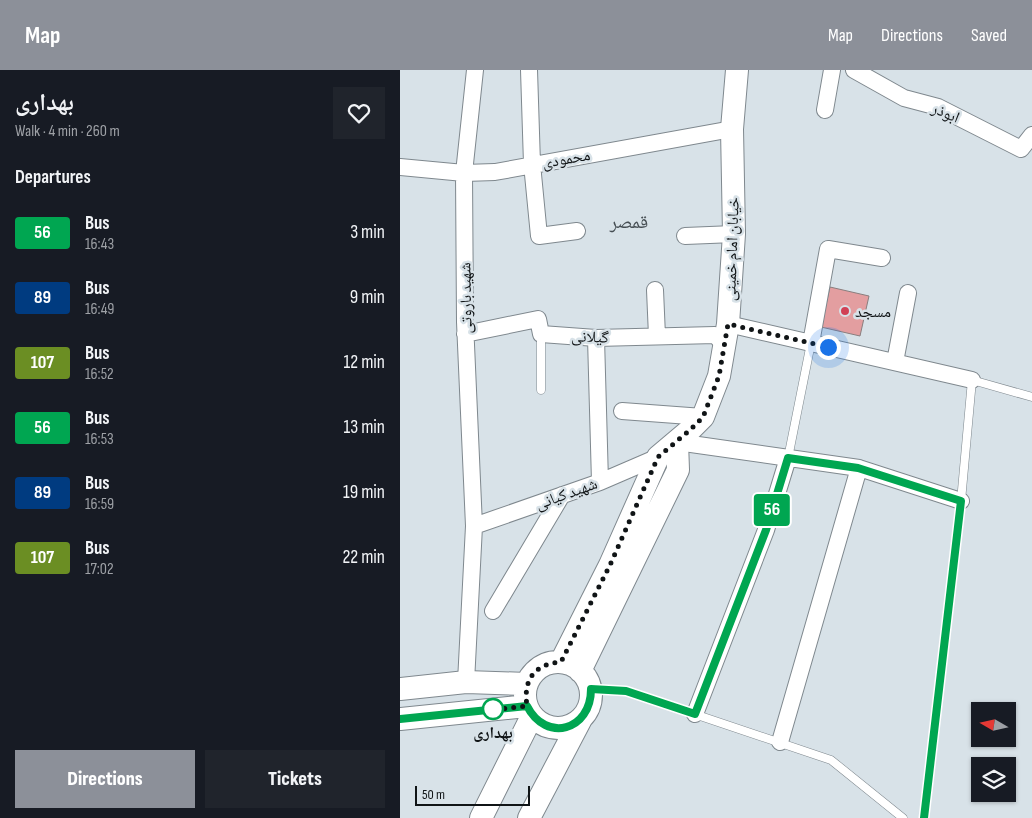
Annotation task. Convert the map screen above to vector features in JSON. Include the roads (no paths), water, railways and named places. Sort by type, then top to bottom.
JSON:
[{"type":"street","name":"شهید باروتی","points":[[466,682],[474,526],[465,334],[464,173],[475,70]]},
{"type":"street","points":[[529,70],[532,164],[539,236],[577,231]]},
{"type":"street","points":[[825,110],[832,70]]},
{"type":"street","name":"ابوذر","points":[[854,70],[873,74],[904,98],[938,107],[1020,149],[1032,135]]},
{"type":"street","name":"خیابان امام خمینی","points":[[577,674],[610,565],[658,457],[703,417],[719,376],[726,334],[734,234],[732,129],[738,71]]},
{"type":"street","name":"محمودی","points":[[400,167],[464,173],[494,172],[732,129]]},
{"type":"street","points":[[686,236],[734,234]]},
{"type":"street","points":[[811,343],[828,249],[882,258]]},
{"type":"street","points":[[655,290],[657,336]]},
{"type":"street","points":[[895,362],[908,293]]},
{"type":"street","points":[[465,334],[538,319],[541,334]]},
{"type":"street","name":"گیلانی","points":[[541,334],[596,338],[726,334],[811,343],[972,380]]},
{"type":"street","points":[[596,338],[600,482]]},
{"type":"street","points":[[622,411],[703,417]]},
{"type":"street","points":[[577,674],[678,470],[677,442],[858,468],[961,501]]},
{"type":"street","name":"شهید کیانی","points":[[474,526],[600,482],[658,457]]},
{"type":"street","points":[[695,714],[766,530],[788,458]]},
{"type":"street","points":[[780,742],[858,468]]},
{"type":"street","points":[[493,610],[562,495]]},
{"type":"street","points":[[481,818],[528,702],[532,675],[540,667],[550,663],[577,674],[591,700],[588,710],[581,719],[530,818]]},
{"type":"street","points":[[400,689],[466,682],[528,702],[540,723],[550,728],[572,726],[581,719]]},
{"type":"street","points":[[400,719],[528,702]]},
{"type":"lane","points":[[541,334],[541,390]]},
{"type":"lane","points":[[788,458],[811,343]]},
{"type":"lane","points":[[924,818],[961,501],[972,380],[1032,397]]},
{"type":"lane","points":[[577,674],[831,760],[903,818]]},
{"type":"place","name":"مسجد","points":[[845,311]]},
{"type":"place","name":"بهداری","points":[[493,709]]},
{"type":"district","name":"قمصر","points":[[629,221]]}]
